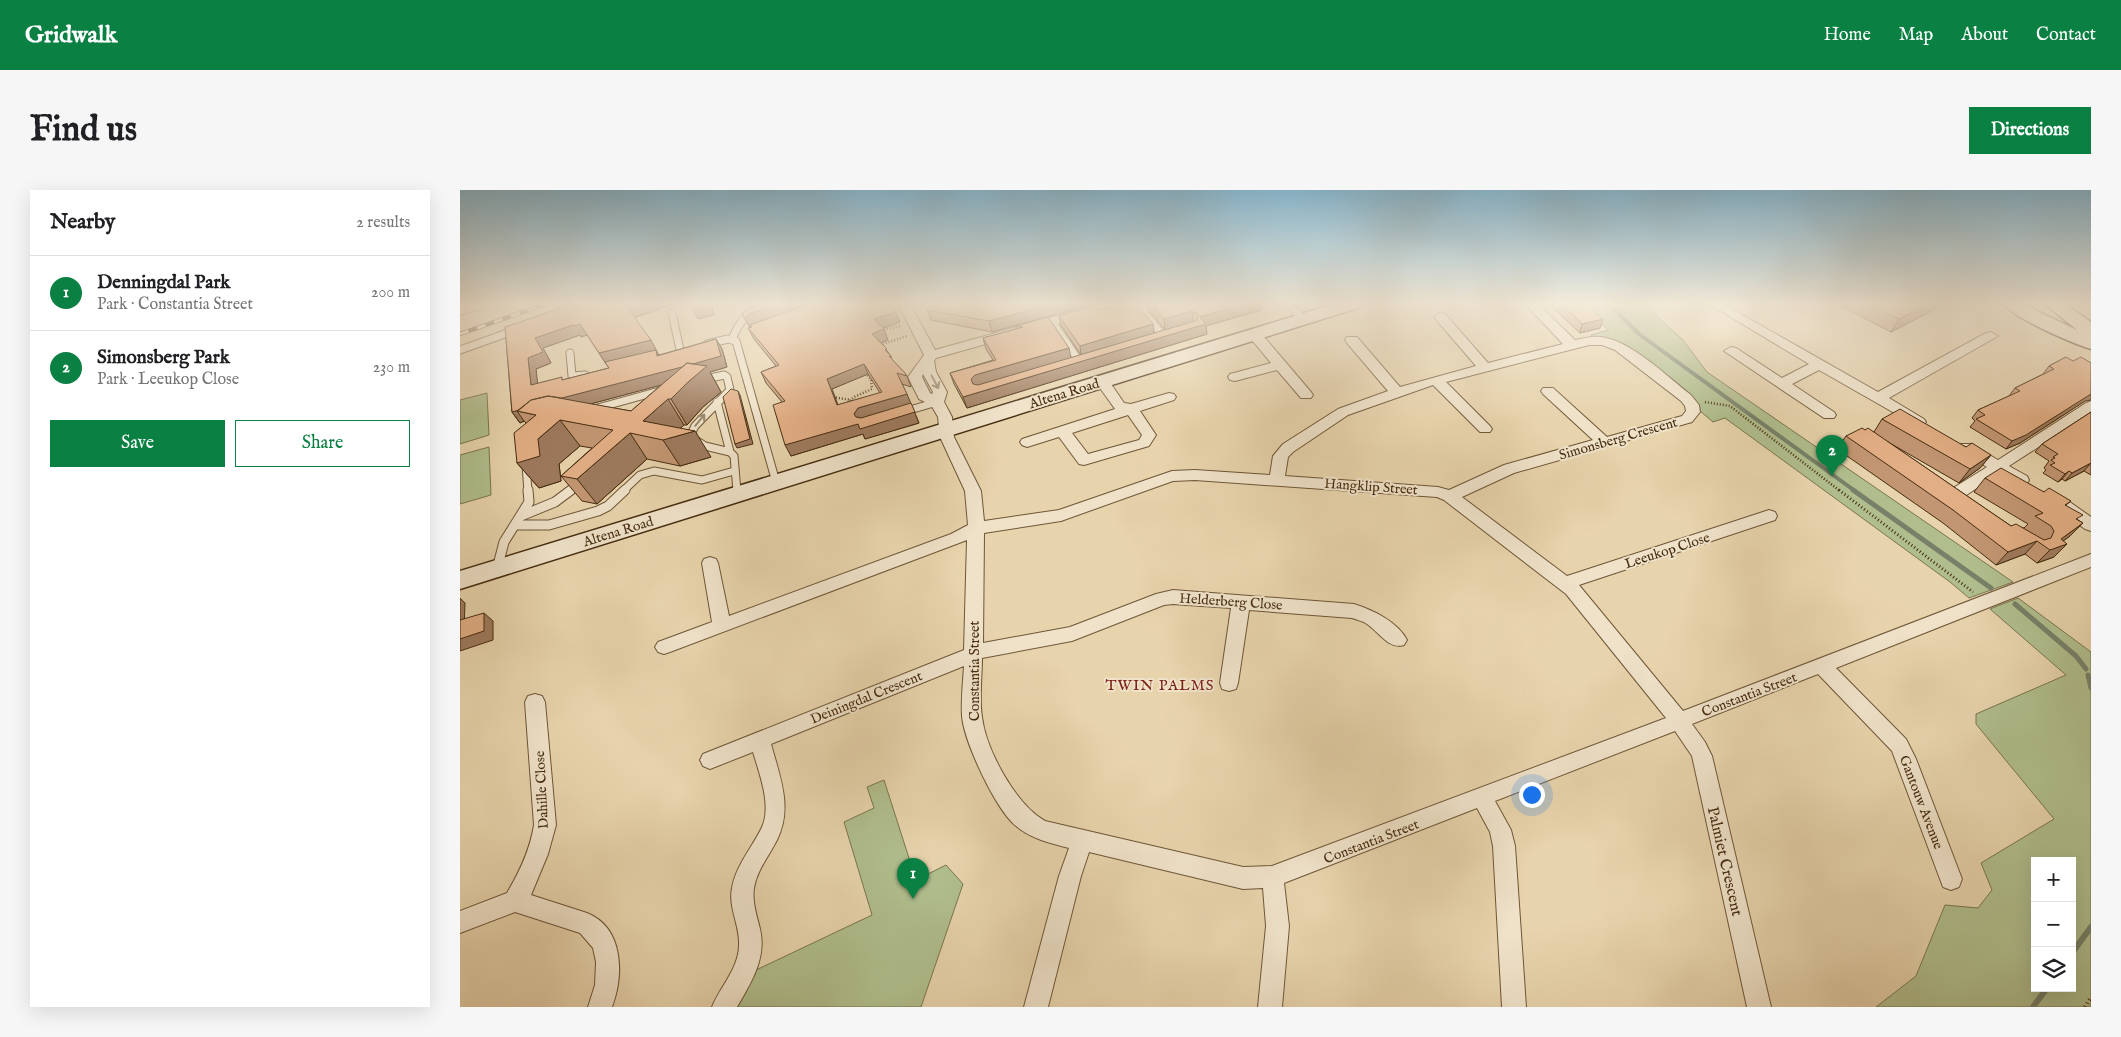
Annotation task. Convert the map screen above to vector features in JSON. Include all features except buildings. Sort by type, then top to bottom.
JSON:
[{"type":"street","name":"Constantia Street","points":[[922,342],[929,359],[929,372],[940,392],[937,402],[945,417],[947,436],[973,491],[976,528],[972,717],[979,745],[1010,803],[1022,817],[1042,830],[1243,878],[1272,877],[1482,798],[2091,560]]},
{"type":"street","points":[[929,359],[984,342]]},
{"type":"street","name":"Altena Road","points":[[460,580],[1228,342]]},
{"type":"street","points":[[1261,342],[1306,395]]},
{"type":"street","points":[[1354,342],[1397,392]]},
{"type":"street","points":[[1462,342],[1485,368]]},
{"type":"street","points":[[1569,342],[1572,345]]},
{"type":"street","name":"Simonsberg Crescent","points":[[1277,480],[1282,456],[1288,448],[1342,412],[1436,380],[1588,342]]},
{"type":"street","name":"Simonsberg Crescent","points":[[1450,496],[1509,469],[1691,416],[1693,408],[1686,398],[1615,344],[1602,342]]},
{"type":"street","points":[[1782,342],[1930,428]]},
{"type":"street","points":[[1879,398],[1980,342]]},
{"type":"street","points":[[1731,351],[1829,415]]},
{"type":"street","points":[[1235,377],[1279,364]]},
{"type":"street","points":[[1782,384],[1820,364]]},
{"type":"street","points":[[1436,380],[1484,429]]},
{"type":"street","points":[[1062,431],[1084,460],[1144,442],[1149,435],[1131,409],[1116,403],[1102,381]]},
{"type":"street","points":[[1548,392],[1604,442]]},
{"type":"street","points":[[1027,442],[1169,397]]},
{"type":"street","points":[[1956,494],[2091,406]]},
{"type":"street","points":[[1955,442],[2030,486]]},
{"type":"street","name":"Hangklip Street","points":[[664,647],[957,538],[976,528],[1061,515],[1172,476],[1195,474],[1404,488],[1438,492],[1450,496],[1566,584],[1577,594],[1679,721]]},
{"type":"street","points":[[1939,484],[1971,504]]},
{"type":"street","points":[[2047,496],[2080,515],[2091,525]]},
{"type":"street","name":"Leeukop Close","points":[[1566,584],[1769,516]]},
{"type":"street","points":[[710,563],[722,625]]},
{"type":"street","name":"Helderberg Close","points":[[974,654],[984,650],[1072,634],[1162,599],[1181,597],[1354,611],[1373,619],[1398,640]]},
{"type":"street","points":[[1229,683],[1241,602]]},
{"type":"street","name":"Deiningdal Crescent","points":[[710,760],[974,654]]},
{"type":"street","name":"Gantouw Avenue","points":[[1822,666],[1899,745],[1951,879]]},
{"type":"street","name":"Dahille Close","points":[[515,901],[537,855],[545,825],[535,702]]},
{"type":"street","name":"Palmiet Crescent","points":[[1679,721],[1702,756],[1759,1007]]},
{"type":"street","points":[[724,1007],[751,951],[752,942],[742,899],[743,888],[749,871],[775,819],[773,799],[760,740]]},
{"type":"street","points":[[1482,798],[1500,830],[1504,846],[1514,1007]]},
{"type":"street","points":[[1036,1007],[1070,876],[1082,841]]},
{"type":"street","points":[[1270,1007],[1279,922],[1277,897],[1272,877]]},
{"type":"street","points":[[460,922],[515,901],[587,924],[603,939],[606,950],[609,972],[607,988],[600,1007]]},
{"type":"lane","points":[[460,350],[482,342]]},
{"type":"lane","points":[[670,353],[683,349],[681,342]]},
{"type":"lane","points":[[706,344],[716,342]]},
{"type":"lane","points":[[736,342],[776,482]]},
{"type":"lane","points":[[1066,342],[1079,361]]},
{"type":"lane","points":[[570,353],[572,376],[597,372]]},
{"type":"lane","points":[[1070,364],[1088,358]]},
{"type":"lane","points":[[692,382],[718,375],[726,376],[730,390],[695,426],[692,436],[700,444],[730,452]]},
{"type":"lane","points":[[586,411],[673,388]]},
{"type":"lane","points":[[718,402],[730,452],[734,456],[734,471],[738,494]]},
{"type":"lane","points":[[892,416],[937,402]]},
{"type":"lane","points":[[497,569],[504,542],[529,502],[526,466]]},
{"type":"lane","points":[[515,525],[549,525],[598,511],[608,506],[640,475],[646,472],[654,471],[702,480],[734,471]]},
{"type":"lane","points":[[521,516],[560,499],[587,477]]},
{"type":"path","points":[[872,348],[884,342]]},
{"type":"path","points":[[827,398],[851,400],[869,391],[873,385],[862,367]]},
{"type":"path","points":[[869,391],[874,394]]},
{"type":"path","points":[[1686,398],[1730,406],[1957,581],[1989,601]]},
{"type":"path","points":[[848,409],[851,400]]},
{"type":"path","points":[[2086,1007],[2091,997]]},
{"type":"green space","points":[[1618,342],[1685,342],[1707,372],[2013,582],[1969,598],[1950,582],[1725,418],[1713,422],[1699,410],[1694,399]]},
{"type":"green space","points":[[487,393],[489,435],[460,444],[460,400]]},
{"type":"green space","points":[[489,447],[491,495],[460,504],[460,455]]},
{"type":"green space","points":[[2018,598],[2091,652],[2091,1007],[1876,1007],[1916,976],[1945,905],[1978,908],[1992,890],[1981,863],[2054,819],[1976,724],[1976,714],[2066,675],[1990,609]]},
{"type":"green space","points":[[884,780],[916,880],[946,865],[963,884],[921,1007],[735,1007],[754,971],[872,915],[844,822],[874,808],[867,787]]},
{"type":"waterway","points":[[1650,342],[1855,491]]},
{"type":"waterway","points":[[1853,490],[1991,588]]},
{"type":"waterway","points":[[2015,604],[2076,656],[2086,669]]},
{"type":"waterway","points":[[2088,675],[2091,688]]},
{"type":"waterway","points":[[2076,948],[2091,927]]},
{"type":"waterway","points":[[2033,1007],[2044,992]]},
{"type":"place","name":"Simonsberg Park","points":[[1832,476]]},
{"type":"place","name":"Denningdal Park","points":[[913,899]]},
{"type":"district","name":"TWIN PALMS","points":[[1160,685]]}]
